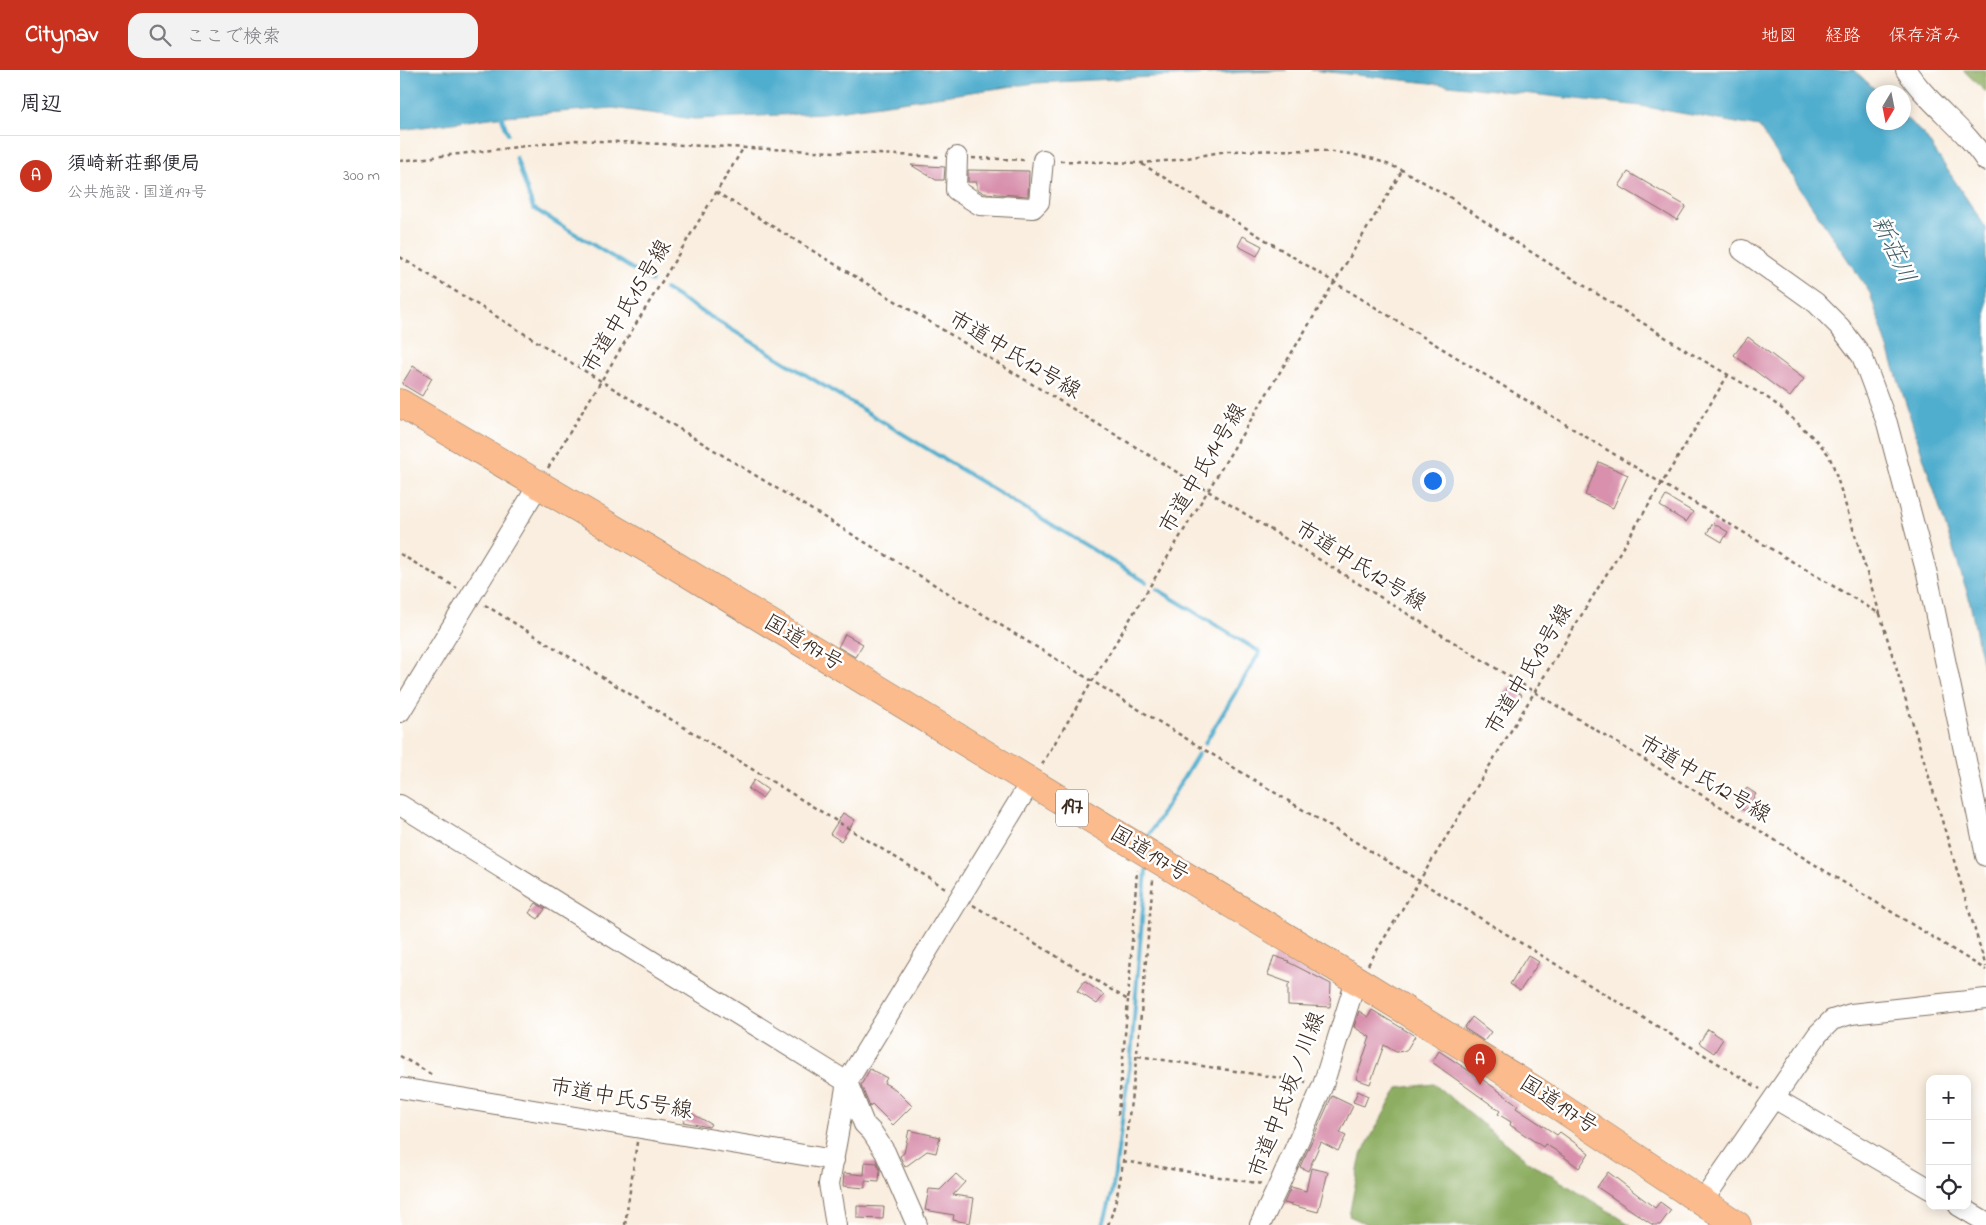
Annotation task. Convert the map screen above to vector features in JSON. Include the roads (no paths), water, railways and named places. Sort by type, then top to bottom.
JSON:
[{"type":"highway","name":"国道197号","points":[[400,403],[539,484],[1533,1089],[1737,1225]]},
{"type":"street","points":[[1906,70],[1914,83],[1962,132],[1986,161]]},
{"type":"street","points":[[957,157],[956,190],[980,205],[1033,208],[1039,202],[1043,160]]},
{"type":"street","points":[[1742,250],[1816,303],[1840,327],[1862,356],[1887,423],[1928,578],[1986,856]]},
{"type":"street","points":[[400,712],[539,484]]},
{"type":"street","points":[[836,1225],[829,1184],[847,1082],[1030,782]]},
{"type":"street","points":[[400,805],[847,1082],[864,1124],[872,1132],[885,1152],[916,1225]]},
{"type":"street","name":"市道中氏坂ノ川線","points":[[1260,1225],[1322,1084],[1353,990],[1358,982]]},
{"type":"street","points":[[1702,1202],[1818,1034],[1832,1020],[1850,1014],[1986,999]]},
{"type":"street","name":"市道中氏5号線","points":[[400,1088],[834,1160]]},
{"type":"street","points":[[1774,1098],[1926,1187]]},
{"type":"street","points":[[1966,1210],[1986,1222]]},
{"type":"water","points":[[400,70],[1287,70],[1035,83],[823,113],[694,119],[613,108],[505,116],[400,130]]},
{"type":"water","name":"新荘川","points":[[1311,70],[1854,70],[1870,85],[1866,85],[1866,130],[1911,130],[1911,123],[1925,136],[1986,228],[1986,681],[1969,598],[1870,293],[1759,127],[1641,106]]},
{"type":"waterway","points":[[500,112],[508,134]]},
{"type":"waterway","points":[[516,157],[533,208],[652,281]]},
{"type":"waterway","points":[[665,289],[1146,582]]},
{"type":"waterway","points":[[1157,589],[1260,652],[1205,743]]},
{"type":"waterway","points":[[1148,839],[1198,754]]},
{"type":"waterway","points":[[1103,1225],[1112,1194],[1131,1055],[1146,870]]},
{"type":"place","name":"須崎新荘郵便局","points":[[1480,1085]]}]
